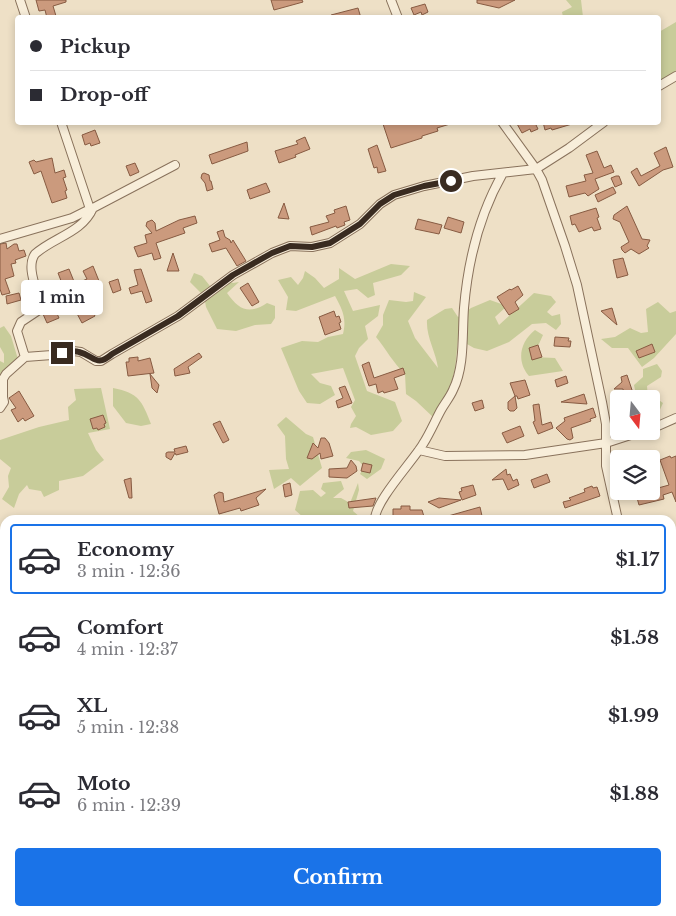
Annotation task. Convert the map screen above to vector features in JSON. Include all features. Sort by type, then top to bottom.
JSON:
[{"type":"street","points":[[20,0],[25,15]]},
{"type":"street","points":[[391,0],[397,15]]},
{"type":"street","points":[[661,85],[676,76]]},
{"type":"street","points":[[0,239],[72,218],[90,209],[62,125]]},
{"type":"street","points":[[504,125],[536,169],[546,190],[577,285],[606,424],[606,466],[617,515]]},
{"type":"street","points":[[0,408],[4,402],[2,397],[3,379],[25,357],[73,351],[81,352],[96,361],[105,360],[112,354],[178,316],[233,275],[272,253],[290,246],[312,247],[330,243],[360,224],[380,204],[394,195],[424,186],[473,176],[536,169],[600,125]]},
{"type":"street","points":[[25,357],[16,331],[21,322],[39,310],[40,307],[32,271],[31,260],[35,254],[80,225],[94,208],[175,165]]},
{"type":"street","points":[[376,515],[392,485],[419,450],[458,379],[464,305],[474,242],[486,205],[503,173]]},
{"type":"street","points":[[660,425],[676,418]]},
{"type":"street","points":[[419,450],[445,456],[525,455],[615,440]]},
{"type":"green space","points":[[566,0],[581,0],[583,15],[563,15],[562,12],[572,7]]},
{"type":"green space","points":[[676,22],[676,81],[661,89],[661,31]]},
{"type":"green space","points":[[391,264],[410,266],[401,275],[373,283],[375,295],[368,298],[357,289],[344,291],[353,311],[380,305],[378,316],[365,326],[368,339],[359,348],[355,356],[367,391],[395,402],[402,421],[393,431],[371,435],[356,427],[350,428],[356,416],[351,407],[355,400],[343,368],[311,374],[320,383],[331,386],[335,395],[320,404],[307,403],[299,391],[281,348],[302,341],[318,342],[328,337],[343,334],[344,318],[335,296],[296,311],[286,310],[288,297],[278,280],[291,277],[298,285],[305,271],[324,288],[339,279],[339,268],[355,279]]},
{"type":"green space","points":[[194,273],[202,276],[210,286],[224,279],[233,283],[239,282],[227,293],[240,307],[250,310],[267,303],[275,306],[275,318],[271,324],[255,325],[236,331],[217,329],[206,307],[204,296],[190,282]]},
{"type":"green space","points":[[414,292],[426,297],[408,321],[415,338],[438,368],[428,332],[427,320],[445,309],[452,308],[458,317],[471,308],[490,300],[507,306],[495,317],[499,325],[534,293],[551,296],[556,302],[547,312],[552,316],[560,314],[561,324],[556,330],[546,323],[532,324],[509,342],[487,351],[474,348],[458,339],[455,369],[448,396],[434,418],[406,394],[405,374],[376,337],[383,325],[383,315],[389,300],[413,301]]},
{"type":"green space","points":[[658,302],[670,313],[676,311],[676,334],[654,358],[642,367],[628,348],[612,348],[601,339],[615,337],[630,328],[641,333],[648,332],[646,309]]},
{"type":"green space","points":[[4,326],[11,336],[20,366],[0,374],[0,361],[4,363],[4,354],[0,347],[0,328]]},
{"type":"green space","points":[[535,330],[543,335],[533,357],[555,358],[563,371],[529,376],[522,364],[521,358],[526,340]]},
{"type":"green space","points":[[657,364],[662,371],[661,377],[647,386],[647,390],[635,390],[634,385],[643,377],[643,369]]},
{"type":"green space","points":[[101,388],[110,429],[88,433],[96,450],[104,460],[83,476],[59,481],[59,490],[44,497],[41,491],[29,489],[27,485],[19,494],[14,508],[2,499],[9,487],[8,476],[11,468],[0,459],[0,440],[39,427],[69,420],[68,407],[76,400],[74,389]]},
{"type":"green space","points":[[113,388],[129,392],[138,399],[145,409],[151,424],[141,426],[126,423],[113,406]]},
{"type":"green space","points":[[286,417],[306,434],[313,437],[322,468],[300,486],[291,478],[274,489],[269,470],[289,469],[286,459],[285,436],[277,425]]},
{"type":"green space","points":[[366,450],[385,459],[381,469],[367,479],[360,474],[364,467],[359,461],[346,458],[351,452]]},
{"type":"green space","points":[[341,481],[344,489],[333,498],[341,498],[350,503],[358,483],[359,490],[353,511],[358,515],[301,515],[295,510],[300,491],[313,490],[321,497],[326,493],[321,489],[323,483]]},
{"type":"building","points":[[36,0],[66,0],[66,2],[53,6],[56,15],[46,15],[45,10],[39,11]]},
{"type":"building","points":[[271,0],[302,0],[303,2],[274,10]]},
{"type":"building","points":[[477,0],[515,0],[499,8],[477,3]]},
{"type":"building","points":[[425,4],[428,12],[422,15],[421,12],[414,15],[411,8]]},
{"type":"building","points":[[358,8],[360,15],[331,15]]},
{"type":"building","points":[[383,125],[447,125],[437,128],[438,131],[422,136],[422,138],[391,148]]},
{"type":"building","points":[[518,125],[536,125],[538,129],[531,132],[530,129],[522,133]]},
{"type":"building","points":[[544,125],[569,125],[552,130],[551,128],[545,130]]},
{"type":"building","points":[[95,130],[100,143],[91,146],[90,143],[85,145],[82,135]]},
{"type":"building","points":[[305,137],[310,149],[295,155],[296,157],[279,163],[275,151],[298,144],[296,141]]},
{"type":"building","points":[[247,142],[248,151],[212,164],[209,155]]},
{"type":"building","points":[[377,145],[386,171],[378,173],[377,167],[374,168],[368,149]]},
{"type":"building","points":[[666,147],[673,167],[663,170],[639,186],[631,172],[637,168],[641,176],[660,166],[654,153]]},
{"type":"building","points":[[597,151],[604,168],[611,165],[614,172],[595,179],[599,189],[588,196],[585,193],[569,197],[566,186],[586,181],[584,175],[593,173],[586,155]]},
{"type":"building","points":[[52,158],[55,173],[64,170],[66,177],[63,178],[67,190],[65,191],[67,198],[52,203],[41,171],[34,174],[29,162]]},
{"type":"building","points":[[135,163],[139,172],[130,176],[126,166]]},
{"type":"building","points":[[204,173],[209,175],[213,189],[207,191],[205,183],[201,178]]},
{"type":"building","points":[[619,176],[622,184],[615,187],[611,178]]},
{"type":"building","points":[[266,183],[270,192],[250,199],[247,190]]},
{"type":"building","points":[[613,187],[616,193],[598,202],[595,195]]},
{"type":"building","points":[[284,203],[289,219],[278,218]]},
{"type":"building","points":[[346,206],[350,220],[344,222],[345,225],[337,228],[336,226],[312,235],[310,227],[329,222],[326,216],[335,213],[334,210]]},
{"type":"building","points":[[627,206],[642,239],[650,240],[647,246],[649,248],[639,254],[631,249],[625,253],[622,250],[621,247],[629,242],[620,222],[613,219],[614,215]]},
{"type":"building","points":[[596,208],[601,229],[594,231],[592,227],[579,232],[575,224],[572,225],[570,216]]},
{"type":"building","points":[[195,216],[197,223],[183,228],[185,233],[156,243],[161,258],[154,260],[152,253],[138,257],[134,247],[147,243],[145,235],[152,233],[146,226],[147,222],[152,220],[155,223],[156,231],[179,220]]},
{"type":"building","points":[[448,217],[464,222],[461,233],[444,228]]},
{"type":"building","points":[[418,219],[442,225],[439,234],[415,229]]},
{"type":"building","points":[[223,230],[225,237],[231,243],[233,240],[246,261],[237,266],[226,248],[212,252],[209,244],[220,240],[217,232]]},
{"type":"building","points":[[6,243],[7,249],[17,244],[19,251],[24,250],[26,256],[15,260],[16,263],[11,264],[14,276],[5,279],[10,293],[2,295],[0,289],[0,244]]},
{"type":"building","points":[[173,253],[179,271],[167,271]]},
{"type":"building","points":[[623,258],[628,275],[617,278],[613,260]]},
{"type":"building","points":[[93,266],[99,281],[81,289],[95,316],[82,323],[58,273],[69,269],[75,284],[87,279],[83,271]]},
{"type":"building","points":[[141,269],[152,301],[146,303],[142,291],[131,294],[129,288],[138,285],[134,270]]},
{"type":"building","points":[[118,279],[121,290],[113,293],[109,282]]},
{"type":"building","points":[[248,283],[259,302],[252,306],[240,288]]},
{"type":"building","points":[[518,286],[523,295],[515,302],[519,309],[509,315],[497,297]]},
{"type":"building","points":[[19,293],[21,300],[7,304],[6,296]]},
{"type":"building","points":[[54,307],[59,318],[47,323],[43,314],[45,310]]},
{"type":"building","points":[[612,308],[617,325],[601,311]]},
{"type":"building","points":[[334,311],[336,317],[339,316],[341,329],[325,335],[319,317]]},
{"type":"building","points":[[555,337],[569,338],[568,341],[571,341],[570,347],[554,346]]},
{"type":"building","points":[[652,344],[655,352],[639,358],[636,351]]},
{"type":"building","points":[[538,345],[542,357],[532,360],[529,348]]},
{"type":"building","points":[[199,353],[202,357],[188,367],[190,373],[175,376],[174,369]]},
{"type":"building","points":[[138,357],[138,361],[150,358],[154,373],[128,376],[126,362],[129,362],[129,358]]},
{"type":"building","points":[[369,362],[374,378],[403,368],[405,374],[394,378],[398,389],[378,393],[376,384],[369,386],[362,365]]},
{"type":"building","points":[[150,374],[159,385],[157,393],[152,388]]},
{"type":"building","points":[[627,375],[632,390],[614,389],[622,382],[621,377]]},
{"type":"building","points":[[566,376],[568,383],[557,387],[555,380]]},
{"type":"building","points":[[525,380],[530,395],[518,399],[510,383]]},
{"type":"building","points":[[345,386],[352,403],[338,408],[336,401],[343,398],[339,388]]},
{"type":"building","points":[[19,391],[34,416],[25,421],[23,418],[18,422],[11,410],[16,408],[9,398]]},
{"type":"building","points":[[584,394],[587,404],[561,402]]},
{"type":"building","points":[[515,396],[517,408],[514,411],[510,411],[508,409],[508,402]]},
{"type":"building","points":[[482,400],[484,408],[475,411],[472,403]]},
{"type":"building","points":[[539,404],[542,425],[551,422],[553,428],[538,434],[533,422],[535,421],[533,405]]},
{"type":"building","points":[[593,408],[596,417],[590,419],[591,421],[571,428],[573,438],[570,440],[556,428],[565,421],[564,418]]},
{"type":"building","points":[[103,415],[106,423],[104,424],[105,427],[98,430],[97,428],[93,429],[90,419]]},
{"type":"building","points":[[220,421],[229,440],[223,443],[213,424]]},
{"type":"building","points":[[520,426],[524,436],[507,443],[502,433]]},
{"type":"building","points":[[321,438],[325,438],[329,443],[333,456],[321,459],[320,453],[312,459],[307,458],[313,443],[318,448]]},
{"type":"building","points":[[186,446],[188,452],[176,455],[175,453],[171,460],[166,457],[166,453],[175,452],[174,449]]},
{"type":"building","points":[[676,456],[676,502],[672,492],[663,495],[664,499],[660,500],[660,488],[669,485],[660,460]]},
{"type":"building","points":[[351,460],[356,466],[357,471],[347,478],[329,477],[329,469],[347,468]]},
{"type":"building","points":[[363,463],[372,465],[370,473],[361,471]]},
{"type":"building","points":[[506,469],[507,475],[510,474],[513,481],[517,479],[519,485],[508,490],[503,479],[492,480]]},
{"type":"building","points":[[547,474],[550,482],[534,488],[531,480]]},
{"type":"building","points":[[131,478],[132,498],[129,498],[124,480]]},
{"type":"building","points":[[290,483],[292,495],[285,497],[283,485]]},
{"type":"building","points":[[473,485],[476,495],[462,500],[459,492],[462,491],[461,488]]},
{"type":"building","points":[[592,486],[593,488],[597,487],[600,496],[565,508],[563,502],[571,500],[569,498],[585,492],[584,489]]},
{"type":"building","points":[[266,489],[256,498],[259,505],[241,511],[240,508],[219,514],[214,495],[219,492],[223,493],[224,502]]},
{"type":"building","points":[[376,498],[373,506],[349,508],[348,502]]},
{"type":"building","points":[[439,498],[461,500],[439,508],[428,502]]},
{"type":"building","points":[[638,500],[660,500],[639,505]]},
{"type":"building","points":[[401,506],[410,506],[410,510],[422,510],[424,515],[393,515],[393,509],[401,509]]},
{"type":"building","points":[[480,507],[482,515],[452,515]]},
{"type":"route","points":[[62,353],[81,352],[96,361],[105,360],[112,354],[178,316],[233,275],[272,253],[290,246],[312,247],[330,243],[360,224],[380,204],[394,195],[424,186],[451,181]]}]
